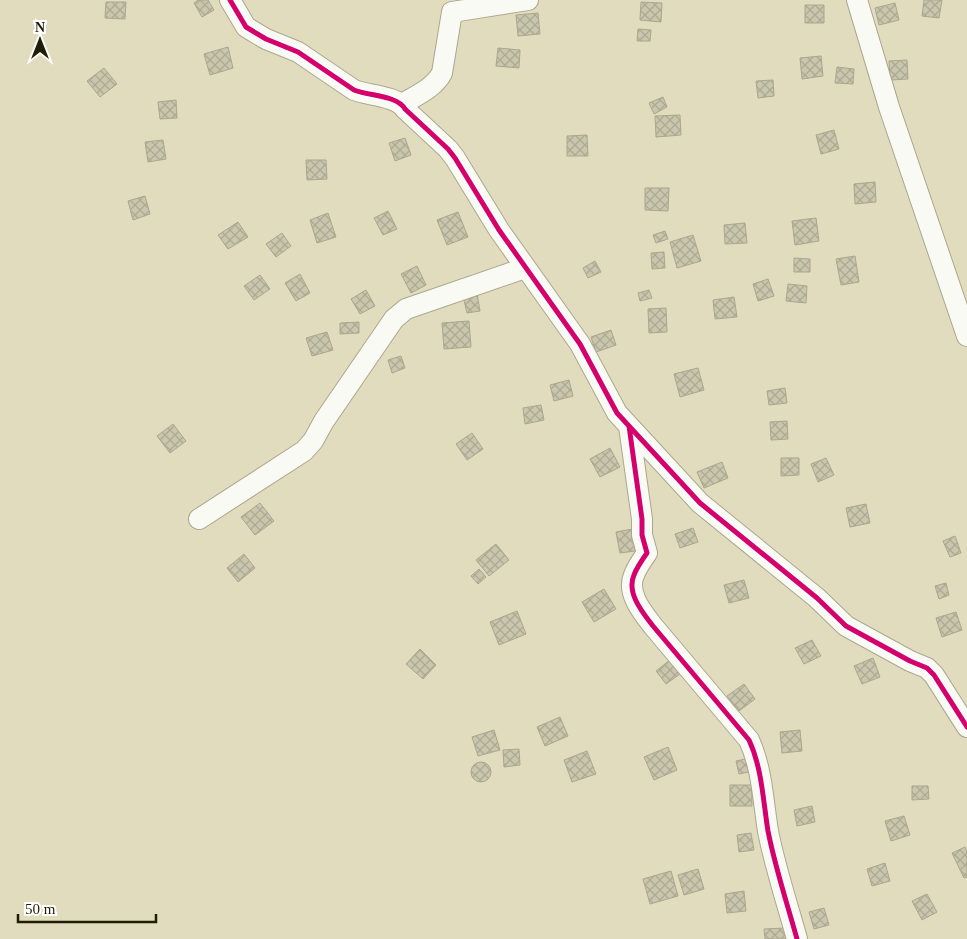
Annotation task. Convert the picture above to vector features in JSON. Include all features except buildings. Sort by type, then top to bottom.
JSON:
[{"type":"street","points":[[230,0],[246,27],[266,39],[298,52],[354,90],[382,96],[402,104],[448,149],[499,230],[569,328],[617,412],[629,426],[700,503],[817,598],[846,626],[930,671],[967,727]]},
{"type":"street","points":[[402,104],[432,86],[442,73],[452,12],[528,0]]},
{"type":"street","points":[[857,0],[889,108],[967,336]]},
{"type":"street","points":[[200,519],[304,451],[314,441],[324,421],[394,319],[406,309],[526,268]]},
{"type":"street","points":[[629,426],[646,554],[633,577],[633,593],[641,610],[653,626],[745,735],[757,756],[768,832],[798,939]]},
{"type":"cycle path","points":[[230,0],[246,27],[266,39],[298,52],[354,90],[389,98],[401,104],[448,149],[499,230],[580,344],[617,413],[700,503],[817,598],[846,626],[910,661],[927,668],[934,675],[967,727]]},
{"type":"cycle path","points":[[629,426],[642,519],[642,535],[647,553],[634,575],[632,582],[634,596],[640,609],[653,626],[749,740],[757,762],[774,858],[797,939]]}]
